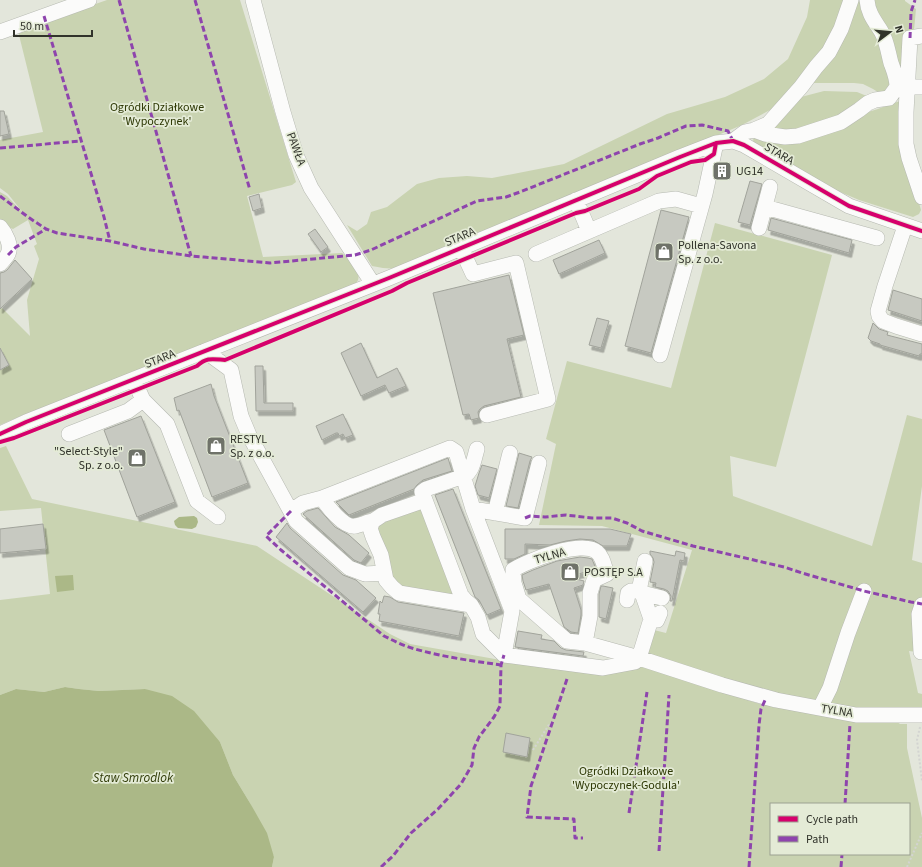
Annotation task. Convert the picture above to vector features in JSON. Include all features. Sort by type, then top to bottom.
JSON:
[{"type":"street","points":[[4,27],[89,0]]},
{"type":"street","name":"PAWŁA","points":[[253,0],[296,155],[311,188],[373,284]]},
{"type":"street","points":[[732,141],[745,132],[768,124],[801,87],[816,66],[829,52],[841,29],[851,0]]},
{"type":"street","points":[[867,0],[869,12],[887,44],[891,63],[897,80],[909,87]]},
{"type":"street","points":[[922,36],[910,38],[909,87],[906,112],[906,144],[908,158],[922,197]]},
{"type":"street","points":[[754,130],[765,134],[785,137],[798,136],[841,122],[868,103],[875,100],[889,98],[909,87]]},
{"type":"street","name":"STARA","points":[[0,434],[26,422],[373,284],[716,143],[732,141],[744,146],[849,206],[922,231]]},
{"type":"street","points":[[660,355],[701,206],[716,143]]},
{"type":"street","points":[[759,228],[770,187]]},
{"type":"street","points":[[536,254],[659,201],[676,199],[701,206]]},
{"type":"street","points":[[576,200],[589,231]]},
{"type":"street","points":[[842,228],[849,206]]},
{"type":"street","points":[[765,207],[877,238]]},
{"type":"street","points":[[906,226],[878,311],[879,316],[883,320],[896,326],[922,334]]},
{"type":"street","points":[[0,227],[7,237],[9,246],[8,254],[0,264]]},
{"type":"street","points":[[461,248],[473,274],[516,263],[548,399],[487,415]]},
{"type":"street","points":[[205,352],[231,370],[241,416],[249,435],[296,521],[349,568],[365,574],[384,573]]},
{"type":"street","points":[[134,380],[143,400],[167,424],[197,501],[218,517]]},
{"type":"street","points":[[69,434],[128,411],[143,400]]},
{"type":"street","points":[[290,511],[303,503],[322,498],[450,448],[456,452],[474,509],[512,611],[504,655]]},
{"type":"street","points":[[476,449],[471,470],[468,474],[426,489],[422,492],[461,595],[471,605],[478,617],[483,634],[504,655],[603,668],[635,662],[639,658],[655,616],[641,592],[645,561]]},
{"type":"street","points":[[495,513],[510,453]]},
{"type":"street","points":[[474,509],[525,518],[539,463]]},
{"type":"street","points":[[322,498],[339,518],[379,552]]},
{"type":"street","points":[[350,526],[373,521],[382,515],[425,500]]},
{"type":"street","points":[[373,521],[370,528],[381,555],[386,580],[392,587],[399,593],[471,605]]},
{"type":"street","name":"TYLNA","points":[[584,644],[590,616],[590,593],[594,580],[607,574],[601,557],[596,550],[583,548],[554,552],[519,566],[513,570],[514,583],[519,599],[567,641],[639,658],[766,698],[856,715],[921,721]]},
{"type":"street","points":[[820,708],[830,688],[864,590]]},
{"type":"street","points":[[627,600],[628,593],[631,591],[641,592],[662,598]]},
{"type":"street","points":[[922,605],[919,614],[922,653]]},
{"type":"path","points":[[921,721],[917,740],[922,781]]},
{"type":"path","points":[[533,750],[550,723],[552,723]]},
{"type":"path","points":[[907,867],[922,834]]},
{"type":"green space","name":"Ogródki Działkowe 'Wypoczynek'","points":[[107,0],[240,0],[296,182],[292,185],[247,196],[263,257],[342,253],[358,272],[358,280],[352,287],[0,425],[0,370],[9,365],[0,348],[0,309],[2,308],[30,336],[27,300],[39,259],[34,246],[37,244],[28,220],[13,229],[0,223],[0,192],[7,196],[24,214],[8,194],[0,188],[0,140],[43,132],[18,31]]},
{"type":"green space","points":[[810,0],[905,0],[916,9],[914,30],[916,43],[904,87],[881,94],[863,84],[812,83],[784,98],[770,110],[742,125],[398,269],[372,266],[347,225],[357,231],[367,224],[371,212],[387,207],[417,184],[439,178],[467,176],[492,178],[564,164],[667,114],[725,97],[764,79],[788,59],[807,17]]},
{"type":"green space","points":[[824,91],[857,92],[874,99],[859,108],[805,131],[767,130],[801,97]]},
{"type":"green space","points":[[902,101],[921,210],[919,214],[913,217],[859,200],[831,188],[755,145],[753,140],[755,136],[766,137],[863,114]]},
{"type":"green space","points":[[715,223],[832,255],[776,467],[730,456],[733,496],[872,546],[907,415],[922,419],[922,486],[912,560],[922,563],[922,597],[917,613],[917,652],[909,651],[918,693],[922,694],[922,710],[856,710],[766,695],[647,657],[654,630],[666,633],[692,550],[602,526],[539,525],[556,444],[546,439],[567,361],[671,388]]},
{"type":"green space","name":"Ogródki Działkowe 'Wypoczynek-Godula'","points":[[6,446],[32,499],[257,546],[390,634],[410,644],[495,659],[571,670],[641,666],[760,704],[855,719],[907,724],[907,748],[922,818],[922,867],[272,867],[274,857],[250,803],[233,775],[220,742],[145,689],[99,691],[65,687],[44,692],[16,689],[0,695],[0,600],[50,594],[41,508],[0,511],[0,448]]},
{"type":"green space","points":[[422,509],[454,592],[451,597],[406,589],[393,581],[377,530],[379,524],[405,511]]},
{"type":"water","points":[[194,516],[197,518],[198,522],[196,527],[192,529],[178,528],[175,525],[174,521],[179,517]]},
{"type":"water","points":[[73,575],[74,590],[57,592],[55,576]]},
{"type":"water","name":"Staw Smrodlok","points":[[65,687],[99,691],[145,689],[172,696],[194,711],[220,742],[233,775],[267,833],[274,857],[272,867],[0,867],[0,695],[16,689],[44,692]]},
{"type":"building","points":[[0,111],[4,111],[9,134],[0,136]]},
{"type":"building","points":[[750,181],[762,184],[750,225],[738,222]]},
{"type":"building","points":[[259,194],[262,208],[253,211],[249,197]]},
{"type":"building","points":[[661,210],[689,217],[651,353],[625,346]]},
{"type":"building","points":[[771,218],[852,240],[849,253],[768,230]]},
{"type":"building","points":[[315,229],[328,247],[321,252],[308,234]]},
{"type":"building","points":[[599,240],[605,253],[559,274],[553,260]]},
{"type":"building","points":[[15,260],[32,279],[0,309],[0,273],[7,270]]},
{"type":"building","points":[[509,275],[524,335],[507,339],[521,397],[484,406],[478,412],[479,418],[471,420],[469,414],[463,415],[433,293]]},
{"type":"building","points":[[893,290],[922,299],[922,321],[888,310]]},
{"type":"building","points":[[597,318],[609,321],[601,348],[589,345]]},
{"type":"building","points":[[873,323],[879,329],[888,332],[887,335],[922,344],[922,354],[919,356],[871,341],[868,338]]},
{"type":"building","points":[[361,343],[377,378],[397,368],[406,386],[389,393],[385,385],[361,396],[341,353]]},
{"type":"building","points":[[0,348],[9,365],[0,370]]},
{"type":"building","points":[[255,366],[263,366],[264,403],[293,403],[293,411],[256,411]]},
{"type":"building","points":[[211,384],[214,396],[248,483],[212,497],[179,410],[177,411],[174,398]]},
{"type":"building","points":[[343,414],[353,435],[345,438],[343,434],[339,436],[338,433],[336,433],[322,440],[316,426]]},
{"type":"building","points":[[141,416],[175,502],[137,517],[104,430]]},
{"type":"building","points":[[519,453],[532,457],[518,508],[506,506]]},
{"type":"building","points":[[448,458],[452,471],[423,480],[414,489],[349,515],[336,502]]},
{"type":"building","points":[[482,465],[497,469],[489,498],[478,495],[475,486]]},
{"type":"building","points":[[453,489],[501,609],[487,615],[479,600],[475,597],[435,495]]},
{"type":"building","points":[[318,508],[335,527],[349,535],[369,553],[361,563],[354,560],[303,514],[307,511]]},
{"type":"building","points":[[287,523],[290,528],[343,575],[356,580],[376,598],[363,612],[276,537]]},
{"type":"building","points":[[43,524],[46,549],[0,553],[0,529]]},
{"type":"building","points":[[505,529],[610,529],[631,534],[627,546],[603,546],[593,540],[580,539],[550,545],[525,544],[525,554],[514,559],[505,559]]},
{"type":"building","points":[[650,551],[675,556],[676,551],[685,553],[684,561],[680,560],[672,601],[670,601],[671,596],[668,591],[655,587],[656,583],[650,582],[654,562]]},
{"type":"building","points":[[580,557],[592,559],[596,569],[568,577],[584,581],[583,585],[574,588],[581,610],[578,633],[571,632],[564,627],[549,584],[526,590],[522,575],[557,561]]},
{"type":"building","points":[[601,586],[613,588],[606,619],[599,617],[599,594]]},
{"type":"building","points":[[384,596],[390,597],[398,602],[464,613],[459,636],[379,621],[380,614],[378,614],[380,601],[382,603]]},
{"type":"building","points":[[518,631],[542,635],[541,639],[554,641],[561,648],[584,652],[583,656],[515,647]]},
{"type":"building","points":[[506,733],[530,738],[527,757],[503,752]]},
{"type":"marked path","points":[[119,0],[191,256]]},
{"type":"marked path","points":[[195,0],[250,190]]},
{"type":"marked path","points":[[910,38],[911,12],[915,0]]},
{"type":"marked path","points":[[44,16],[110,241]]},
{"type":"marked path","points":[[0,196],[46,229],[57,233],[191,256],[270,263],[355,255],[371,250],[477,201],[506,197],[520,192],[686,126],[702,125],[728,131],[733,141]]},
{"type":"marked path","points":[[0,148],[81,141]]},
{"type":"marked path","points":[[8,255],[16,247],[46,229]]},
{"type":"marked path","points":[[291,511],[266,536],[384,636],[395,642],[426,652],[501,665]]},
{"type":"marked path","points":[[525,518],[530,516],[545,517],[566,515],[592,518],[612,518],[627,523],[642,531],[693,546],[784,567],[864,591],[922,604]]},
{"type":"marked path","points":[[381,867],[393,856],[411,833],[438,809],[461,784],[472,765],[474,748],[479,737],[494,717],[500,706],[501,665],[504,655]]},
{"type":"marked path","points":[[567,679],[531,786],[527,817],[574,819],[575,838],[583,838]]},
{"type":"marked path","points":[[629,813],[647,692]]},
{"type":"marked path","points":[[659,851],[669,695]]},
{"type":"marked path","points":[[749,867],[759,725],[761,709],[766,698]]},
{"type":"marked path","points":[[845,803],[850,724]]},
{"type":"marked path","points":[[841,867],[842,855]]},
{"type":"cycle path","points":[[0,434],[26,422],[389,278],[716,143],[733,141],[744,145],[849,206],[922,231]]},
{"type":"cycle path","points":[[0,442],[14,438],[197,366],[207,360],[225,360],[576,213],[585,211],[639,189],[657,176],[691,162],[705,160],[714,154],[716,143]]},
{"type":"place","name":"UG14","points":[[722,171]]},
{"type":"place","name":"Pollena-Savona Sp. z o.o.","points":[[664,252]]},
{"type":"place","name":"RESTYL Sp. z o.o.","points":[[216,446]]},
{"type":"place","name":"\"Select-Style\" Sp. z o.o.","points":[[137,458]]},
{"type":"place","name":"POSTĘP S.A","points":[[570,572]]}]
